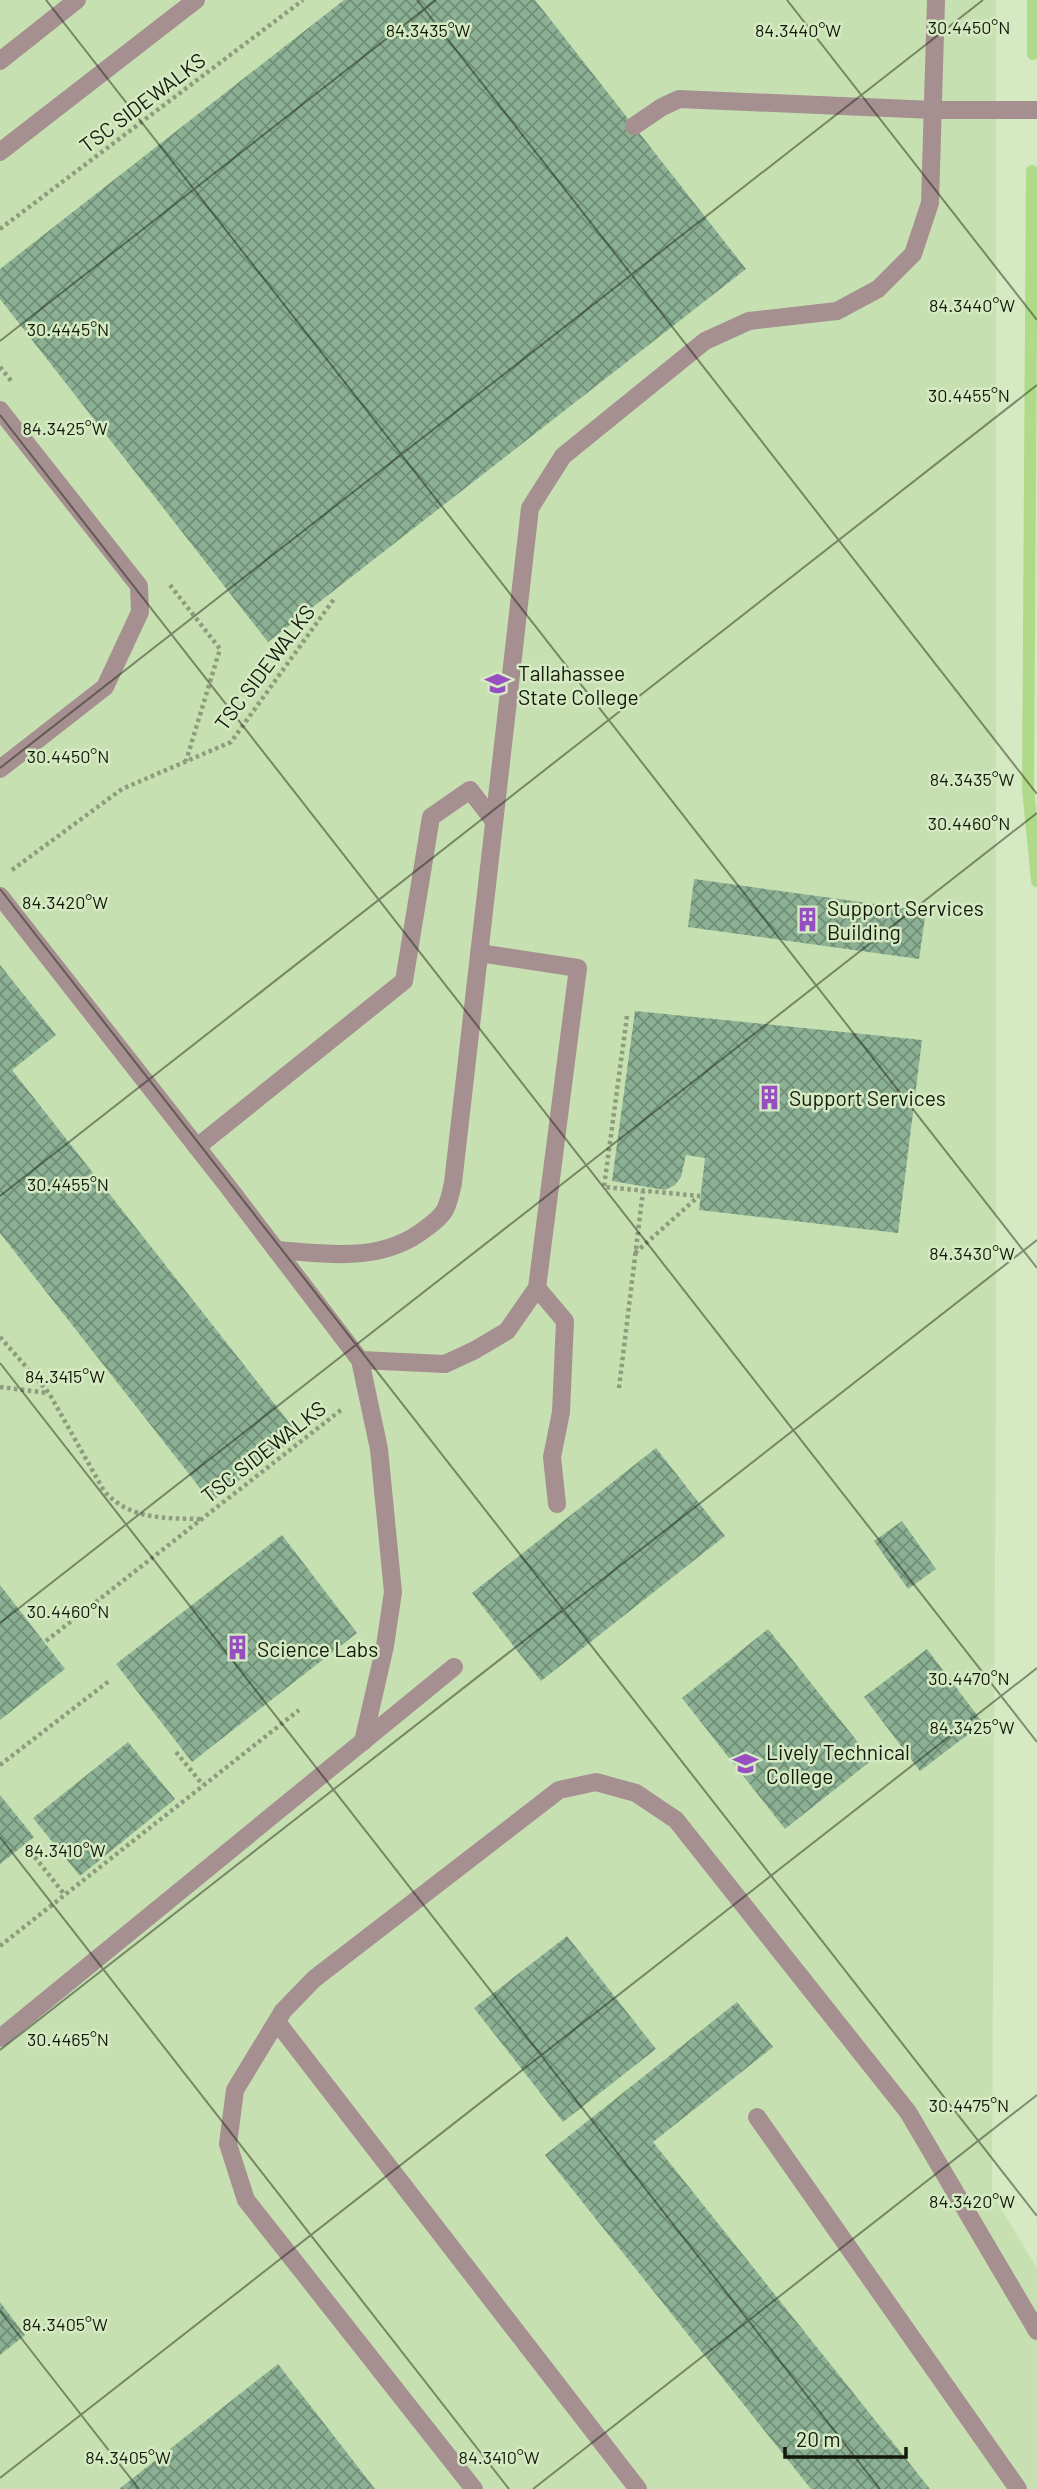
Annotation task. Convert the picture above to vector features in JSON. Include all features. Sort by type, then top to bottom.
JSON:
[{"type":"lane","points":[[0,61],[77,0]]},
{"type":"lane","points":[[0,152],[196,0]]},
{"type":"lane","points":[[277,1250],[349,1255],[384,1250],[411,1240],[445,1210],[453,1184],[530,508],[563,456],[705,341],[749,321],[837,312],[878,289],[913,254],[930,203],[936,0]]},
{"type":"lane","points":[[634,126],[679,99],[933,110],[1037,110]]},
{"type":"lane","points":[[0,410],[139,586],[140,612],[105,687],[0,769]]},
{"type":"lane","points":[[197,1147],[404,981],[431,817],[470,790],[494,821]]},
{"type":"lane","points":[[0,896],[360,1360],[379,1449],[393,1591],[385,1646],[363,1742]]},
{"type":"lane","points":[[360,1360],[445,1364],[507,1331],[537,1288],[578,968],[479,953]]},
{"type":"lane","points":[[537,1288],[565,1321],[561,1412],[552,1457],[557,1504]]},
{"type":"lane","points":[[0,2038],[454,1667]]},
{"type":"lane","points":[[474,2489],[246,2200],[228,2144],[235,2090],[284,2011],[314,1979],[559,1790],[596,1782],[636,1793],[676,1820],[908,2112],[1037,2331]]},
{"type":"lane","points":[[277,2022],[638,2489]]},
{"type":"lane","points":[[757,2117],[1018,2489]]},
{"type":"path","name":"TSC SIDEWALKS","points":[[0,229],[303,0]]},
{"type":"path","name":"TSC SIDEWALKS","points":[[11,871],[122,789],[231,741],[334,599]]},
{"type":"path","points":[[627,1016],[604,1187],[700,1196],[635,1253]]},
{"type":"path","points":[[619,1388],[643,1191]]},
{"type":"path","name":"TSC SIDEWALKS","points":[[0,1337],[49,1393],[104,1491],[115,1504],[132,1512],[162,1518],[201,1519]]},
{"type":"path","points":[[0,1387],[49,1393]]},
{"type":"path","name":"TSC SIDEWALKS","points":[[46,1641],[344,1407]]},
{"type":"path","points":[[0,1765],[109,1681]]},
{"type":"path","points":[[0,1946],[299,1710]]},
{"type":"path","points":[[176,1752],[204,1786]]},
{"type":"path","points":[[26,1846],[65,1895]]},
{"type":"shaded area","name":"Tallahassee State College","points":[[0,0],[996,0],[996,1367],[992,2194],[1037,2268],[1037,2489],[0,2489]]},
{"type":"building","points":[[344,0],[535,0],[746,269],[268,642],[0,299],[0,269]]},
{"type":"building","name":"Support Services Building","points":[[694,879],[926,911],[919,959],[688,927]]},
{"type":"building","points":[[0,965],[56,1035],[12,1070],[299,1435],[211,1502],[0,1233]]},
{"type":"building","name":"Support Services","points":[[635,1011],[922,1040],[898,1233],[699,1210],[705,1158],[686,1155],[681,1177],[675,1185],[665,1190],[612,1181]]},
{"type":"building","points":[[656,1448],[725,1536],[541,1681],[472,1593]]},
{"type":"building","points":[[902,1521],[936,1569],[908,1589],[874,1541]]},
{"type":"building","name":"Science Labs","points":[[282,1535],[357,1633],[192,1762],[116,1664]]},
{"type":"building","points":[[0,1585],[65,1669],[0,1720]]},
{"type":"building","points":[[768,1629],[872,1760],[785,1829],[682,1698]]},
{"type":"building","points":[[927,1649],[983,1723],[920,1771],[864,1697]]},
{"type":"building","points":[[128,1742],[175,1799],[80,1876],[33,1818]]},
{"type":"building","points":[[0,1795],[34,1837],[0,1864]]},
{"type":"building","points":[[567,1936],[656,2049],[563,2122],[474,2008]]},
{"type":"building","points":[[737,2002],[773,2047],[653,2142],[930,2489],[811,2489],[545,2155]]},
{"type":"building","points":[[0,2302],[25,2335],[0,2355]]},
{"type":"building","points":[[278,2364],[375,2489],[119,2489]]},
{"type":"waterway","points":[[1033,0],[1033,54]]},
{"type":"waterway","points":[[1032,171],[1028,788],[1037,881]]},
{"type":"place","name":"Tallahassee State College","points":[[498,684]]},
{"type":"place","name":"Support Services Building","points":[[807,919]]},
{"type":"place","name":"Support Services","points":[[769,1097]]},
{"type":"place","name":"Science Labs","points":[[237,1648]]},
{"type":"place","name":"Lively Technical College","points":[[746,1763]]}]
